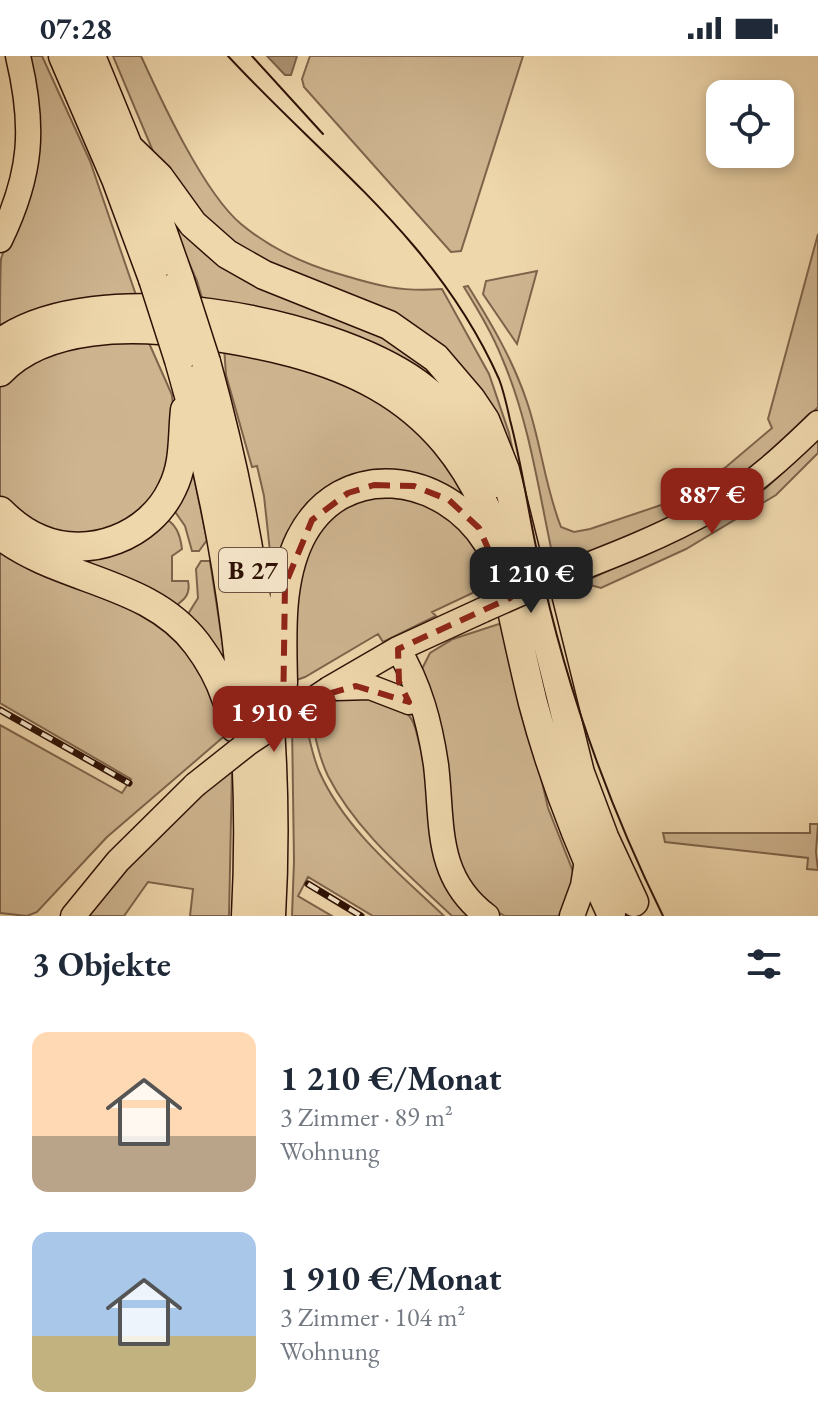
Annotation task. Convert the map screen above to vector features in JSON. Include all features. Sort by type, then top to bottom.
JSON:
[{"type":"highway","name":"B 27","points":[[63,56],[116,179],[167,280]]},
{"type":"highway","name":"B 27","points":[[91,56],[127,146],[192,361],[235,472],[249,545],[268,689],[273,783],[271,916]]},
{"type":"highway","points":[[127,146],[159,177],[193,224],[227,254],[264,275],[389,325],[436,358],[456,379],[485,420],[505,470],[580,773],[604,837],[621,912]]},
{"type":"highway","points":[[0,343],[42,320],[76,311],[116,309],[167,309],[212,315],[281,325],[332,340],[398,370],[437,400],[465,430],[514,507]]},
{"type":"highway","points":[[0,372],[24,352],[68,335],[182,332],[273,346],[308,356],[356,374],[408,405],[431,427],[463,467],[496,534],[534,703],[560,791],[587,860],[621,912]]},
{"type":"highway","name":"B 27","points":[[192,361],[187,390],[225,551],[239,647],[247,758],[246,916]]},
{"type":"highway","points":[[0,511],[23,531],[63,546],[78,547],[112,541],[140,527],[167,499],[178,475],[183,453],[187,390]]},
{"type":"highway","points":[[273,783],[284,736],[282,663],[285,585],[301,537],[323,508],[348,493],[374,485],[403,484],[426,490],[449,500],[479,528],[505,575]]},
{"type":"highway","points":[[0,535],[17,548],[51,565],[123,589],[176,621],[197,644],[217,678],[247,758]]},
{"type":"main road","points":[[0,240],[18,197],[29,140],[28,108],[18,56]]},
{"type":"main road","points":[[73,916],[118,861],[195,785],[248,743],[329,689],[398,649],[560,576],[636,547],[714,507],[765,472],[818,423]]},
{"type":"main road","points":[[398,649],[399,682],[409,702],[428,725]]},
{"type":"main road","points":[[398,649],[422,697],[436,765],[442,841],[450,870],[460,889],[487,916]]},
{"type":"main road","points":[[329,689],[370,687],[409,702]]},
{"type":"main road","points":[[587,860],[574,916],[596,911],[621,912]]},
{"type":"highlighted area","points":[[374,485],[414,486],[449,500],[479,528],[510,598],[398,649],[399,682],[409,702],[356,686],[313,698],[283,718],[285,585],[312,520],[348,493]]},
{"type":"shaded area","points":[[28,56],[42,56],[90,161],[138,301],[0,333],[1,259],[27,198],[38,139],[37,99]]},
{"type":"shaded area","points":[[113,56],[141,56],[199,169],[227,210],[252,233],[300,260],[353,278],[401,289],[442,289],[489,374],[509,433],[522,494],[464,374],[253,257],[208,224],[155,156]]},
{"type":"shaded area","points":[[267,56],[297,56],[291,75],[285,75]]},
{"type":"shaded area","points":[[310,56],[523,56],[461,251],[451,252],[304,87],[302,79]]},
{"type":"shaded area","points":[[168,215],[405,345],[475,417],[204,305],[197,281]]},
{"type":"shaded area","points":[[818,234],[818,407],[763,458],[702,499],[602,549],[567,563],[565,558],[554,562],[533,459],[512,383],[494,340],[464,287],[468,286],[477,300],[515,371],[532,418],[561,527],[574,532],[670,502],[726,467],[772,428],[768,419]]},
{"type":"shaded area","points":[[537,271],[517,344],[483,294],[486,281]]},
{"type":"shaded area","points":[[73,340],[149,343],[172,395],[177,446],[167,482],[126,523],[91,536],[62,534],[28,523],[0,498],[0,385],[12,370]]},
{"type":"shaded area","points":[[224,347],[363,383],[426,431],[481,515],[352,484],[280,574],[272,570],[264,496],[257,466],[252,467],[226,375]]},
{"type":"shaded area","points":[[818,440],[818,453],[776,495],[686,549],[601,588],[590,585],[588,580],[722,517],[766,488]]},
{"type":"shaded area","points":[[192,468],[207,540],[199,551],[192,551],[185,526],[171,506]]},
{"type":"shaded area","points":[[412,492],[475,530],[498,581],[432,612],[436,616],[383,642],[378,634],[305,677],[288,683],[302,548],[348,499]]},
{"type":"shaded area","points":[[161,517],[174,525],[182,549],[172,556],[172,581],[188,581],[189,586],[186,597],[173,608],[33,542],[70,554]]},
{"type":"shaded area","points":[[0,544],[134,601],[195,649],[228,733],[107,837],[37,912],[27,916],[0,913],[0,725],[122,793],[131,779],[0,703]]},
{"type":"shaded area","points":[[201,561],[210,561],[226,666],[185,619],[198,598],[196,569]]},
{"type":"shaded area","points":[[505,622],[548,808],[576,879],[558,916],[505,916],[487,906],[458,871],[421,671],[430,653],[453,639]]},
{"type":"shaded area","points":[[361,693],[400,708],[414,723],[425,769],[435,856],[441,877],[452,897],[468,916],[452,916],[401,868],[353,815],[328,776],[311,716],[333,699]]},
{"type":"shaded area","points":[[304,717],[319,771],[343,812],[374,850],[444,916],[373,916],[308,877],[298,896],[332,916],[292,916],[292,724]]},
{"type":"shaded area","points":[[232,771],[229,916],[190,916],[193,889],[148,882],[124,916],[88,916],[120,871],[182,807]]},
{"type":"shaded area","points":[[810,824],[818,824],[818,870],[807,869],[808,858],[665,842],[663,833],[810,833]]},
{"type":"tram line","points":[[228,56],[412,244],[474,330],[499,379],[549,603],[574,695],[606,785],[663,916]]},
{"type":"tram line","points":[[252,56],[323,134]]},
{"type":"railway","points":[[0,710],[129,783]]},
{"type":"railway","points":[[308,884],[361,916]]}]
